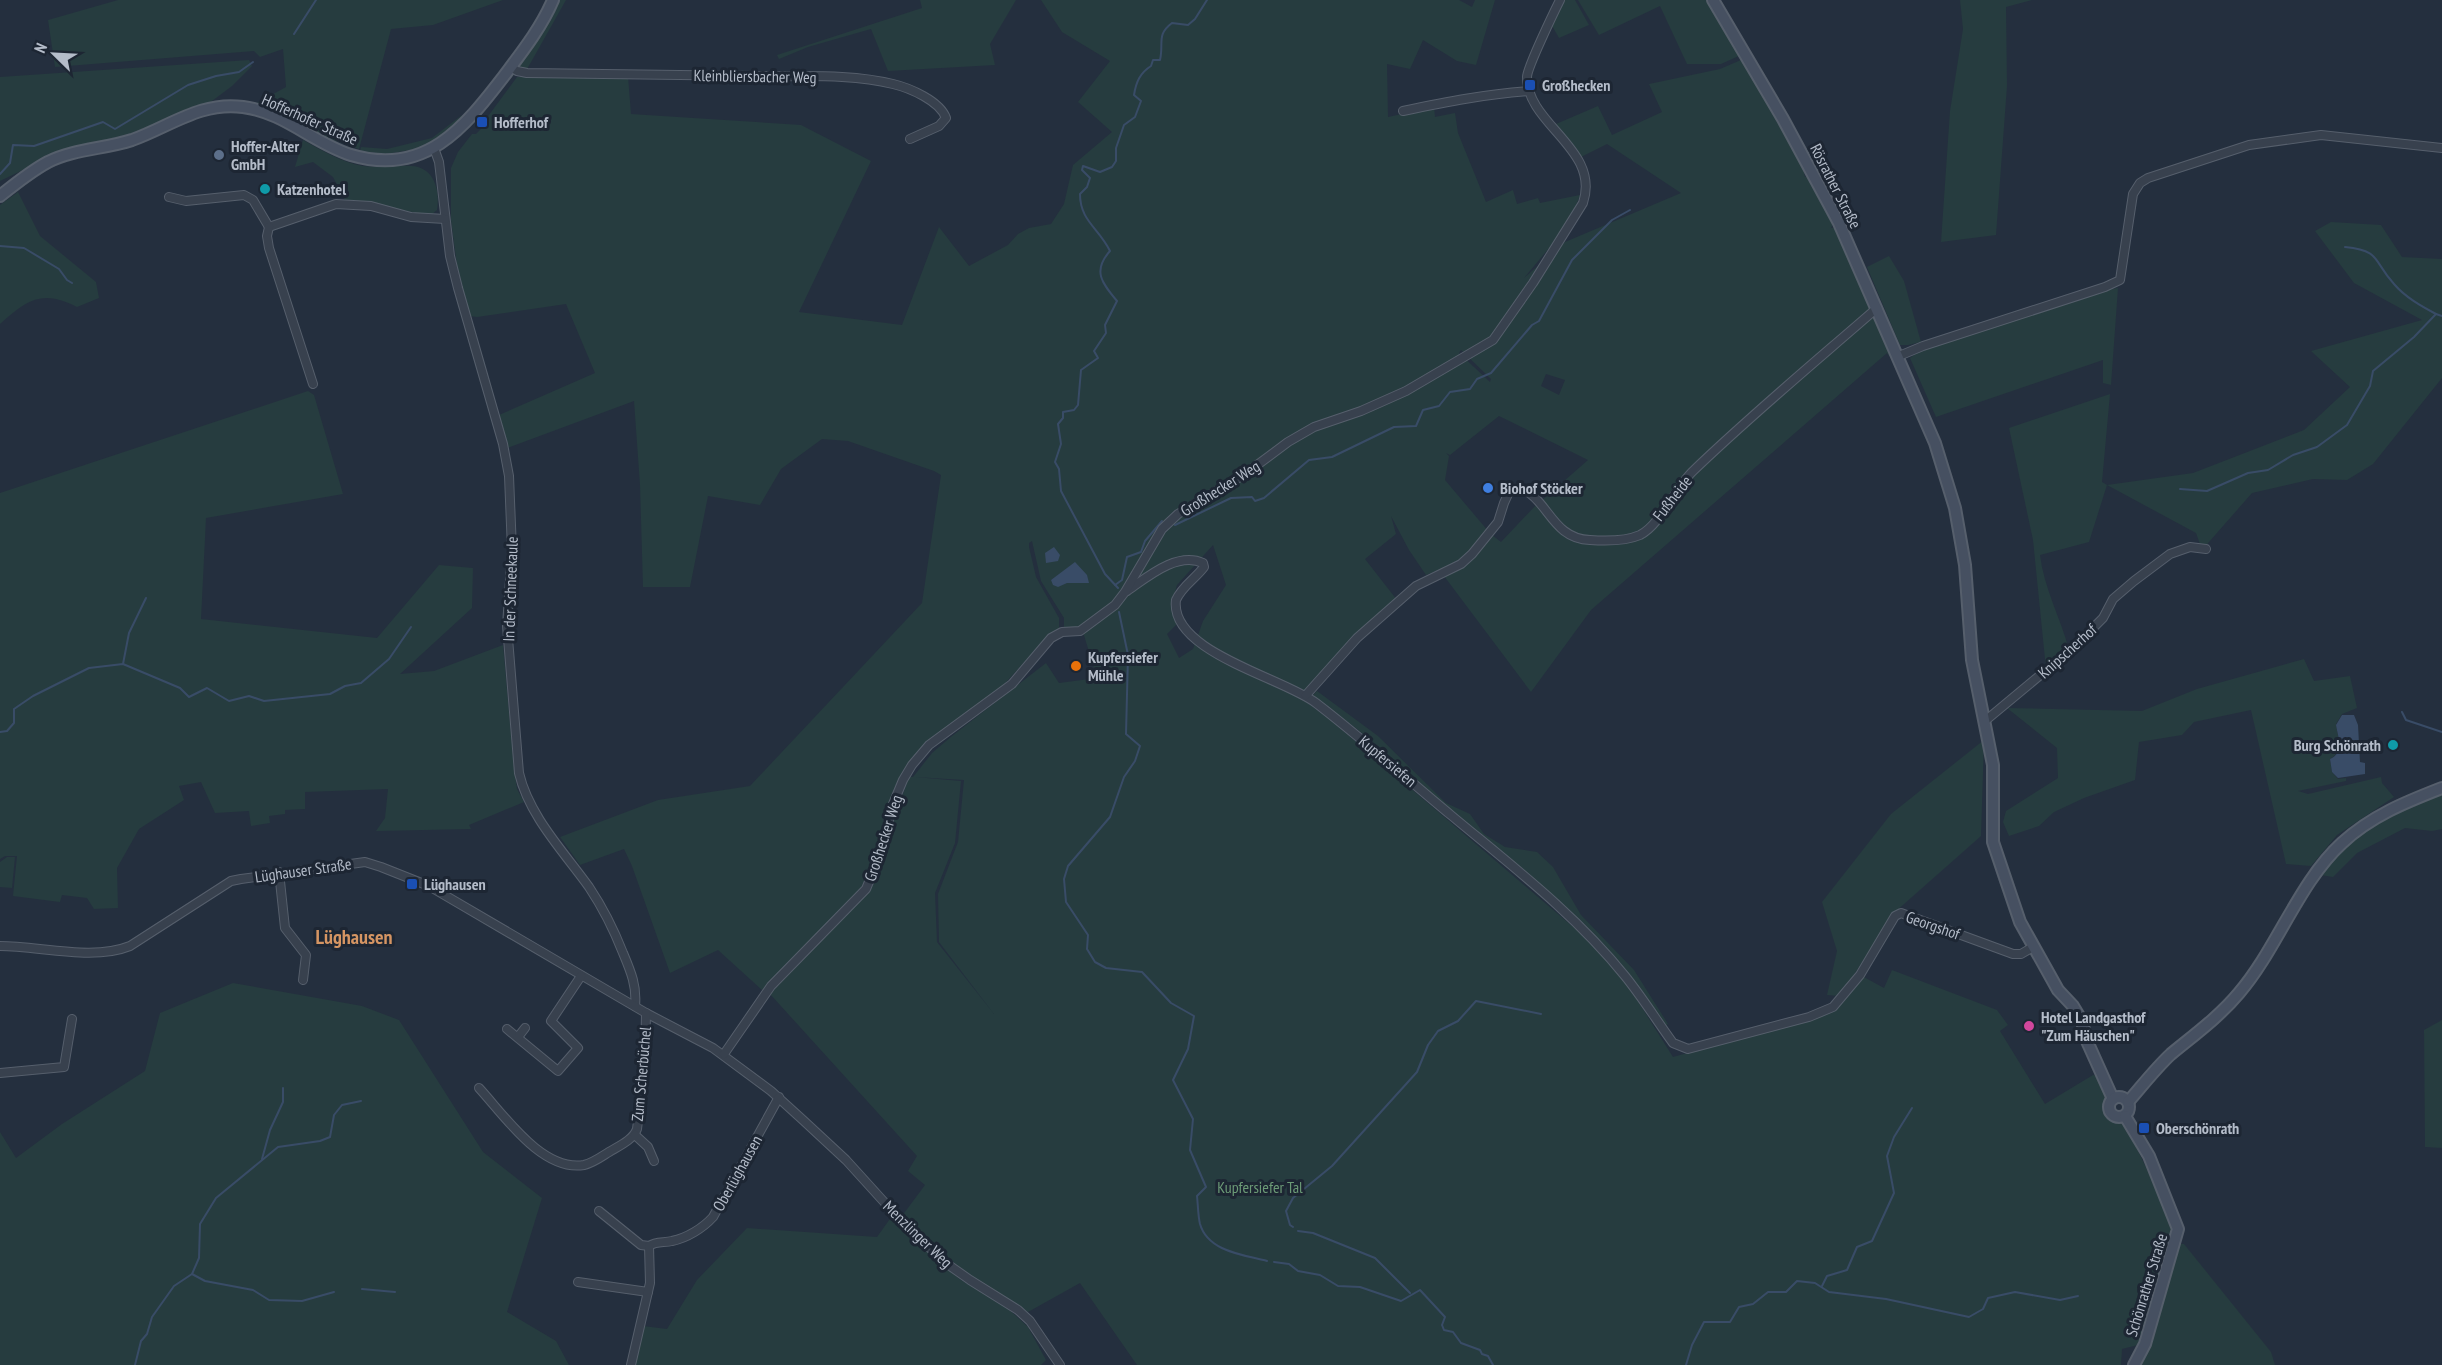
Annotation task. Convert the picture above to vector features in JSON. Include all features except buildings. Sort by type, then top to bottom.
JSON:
[{"type":"street","name":"Hofferhofer Straße","points":[[0,196],[50,161],[87,149],[132,140],[198,111],[221,107],[244,107],[273,115],[328,145],[360,157],[399,158],[434,148],[450,138],[472,117],[539,28],[553,0]]},
{"type":"street","points":[[1402,111],[1450,100],[1472,100],[1480,95],[1530,91],[1526,75],[1560,0]]},
{"type":"street","name":"Rösrather Straße","points":[[1713,0],[1819,184],[1899,356],[1935,443],[1955,508],[1965,565],[1972,660],[1985,721]]},
{"type":"street","name":"Kleinbliersbacher Weg","points":[[511,67],[527,73],[826,77],[884,82],[907,88],[928,100],[944,113],[946,118],[939,126],[910,139]]},
{"type":"street","name":"Großhecker Weg","points":[[724,1054],[771,986],[866,889],[881,853],[893,804],[903,780],[923,752],[1012,684],[1051,638],[1062,632],[1080,631],[1115,605],[1162,529],[1178,514],[1235,480],[1288,442],[1314,427],[1361,411],[1406,391],[1493,340],[1533,283],[1583,203],[1587,192],[1579,161],[1562,136],[1538,109],[1530,91]]},
{"type":"street","points":[[1899,356],[2120,280],[2133,194],[2140,183],[2148,178],[2249,145],[2321,135],[2442,148]]},
{"type":"street","name":"In der Schneekaule","points":[[434,148],[439,162],[445,219],[458,288],[503,444],[509,476],[512,550],[507,626],[519,774],[527,798],[590,889],[612,929],[636,990],[634,1006]]},
{"type":"street","points":[[169,197],[186,201],[244,195],[253,200],[269,226],[267,236],[269,248],[313,384]]},
{"type":"street","points":[[269,226],[336,204],[371,206],[411,217],[445,219]]},
{"type":"street","name":"Fußheide","points":[[1306,695],[1357,638],[1416,586],[1453,568],[1472,554],[1498,522],[1509,492],[1515,488],[1529,492],[1563,532],[1578,540],[1629,538],[1641,534],[1650,526],[1690,474],[1877,308]]},
{"type":"street","name":"Knipscherhof","points":[[1985,721],[2074,647],[2103,618],[2113,599],[2134,581],[2170,554],[2190,548],[2206,549]]},
{"type":"street","name":"Kupfersiefen","points":[[1125,592],[1170,565],[1191,561],[1203,563],[1202,571],[1186,585],[1175,605],[1190,634],[1217,655],[1306,695],[1400,771],[1567,915],[1626,976],[1678,1047],[1688,1049],[1826,1011],[1845,996],[1869,961]]},
{"type":"street","points":[[1985,721],[1993,765],[1991,835],[1995,851],[2020,922],[2058,990],[2073,1006],[2082,1022],[2086,1038],[2113,1098]]},
{"type":"street","points":[[2128,1102],[2160,1064],[2238,994],[2254,974],[2317,873],[2341,844],[2365,824],[2385,812],[2442,788]]},
{"type":"street","name":"Lüghauser Straße","points":[[0,946],[92,952],[119,950],[130,946],[231,881],[365,862],[436,890],[646,1013],[724,1054],[779,1097]]},
{"type":"street","points":[[279,873],[285,928],[306,955],[303,980]]},
{"type":"street","name":"Georgshof","points":[[1869,961],[1895,916],[1901,913],[2013,954],[2021,954],[2033,947]]},
{"type":"street","points":[[507,1029],[558,1071],[578,1048],[551,1021],[582,976]]},
{"type":"street","name":"Zum Scherbüchel","points":[[479,1088],[527,1140],[557,1162],[583,1165],[595,1161],[635,1135],[645,1063],[646,1013]]},
{"type":"street","points":[[0,1073],[64,1067],[72,1019]]},
{"type":"street","points":[[518,1037],[525,1028]]},
{"type":"street","name":"Oberlüghausen","points":[[650,1246],[654,1243],[678,1240],[699,1229],[713,1217],[779,1097]]},
{"type":"street","name":"Menzlinger Weg","points":[[779,1097],[846,1160],[943,1261],[1018,1310],[1030,1321],[1060,1365]]},
{"type":"street","points":[[2122,1097],[2128,1102],[2129,1109],[2126,1116],[2118,1118],[2110,1113],[2109,1105],[2113,1098],[2122,1097]]},
{"type":"street","name":"Schönrather Straße","points":[[2126,1116],[2149,1156],[2178,1229],[2145,1344],[2134,1365]]},
{"type":"street","name":"Zum Scherbüchel","points":[[635,1135],[648,1147],[654,1161]]},
{"type":"street","points":[[599,1212],[640,1245],[650,1246],[650,1283],[631,1365]]},
{"type":"street","points":[[578,1282],[648,1292]]},
{"type":"green space","points":[[118,0],[503,0],[433,25],[391,29],[359,149],[319,135],[278,111],[253,105],[286,87],[283,49],[260,57],[254,51],[55,67],[48,20]]},
{"type":"green space","points":[[560,0],[566,0],[526,71],[518,66],[543,31]]},
{"type":"green space","points":[[920,0],[1016,0],[990,44],[995,65],[888,71],[871,29],[808,47],[779,59],[777,55],[922,8]]},
{"type":"green space","name":"Kupfersiefer Tal","points":[[1041,0],[1459,0],[1472,7],[1475,0],[1495,0],[1476,65],[1457,61],[1423,40],[1410,69],[1387,64],[1388,117],[1434,107],[1435,117],[1455,113],[1458,133],[1486,202],[1513,190],[1517,204],[1538,198],[1540,203],[1580,195],[1560,235],[1524,278],[1565,242],[1681,193],[1607,144],[1581,157],[1556,124],[1598,106],[1612,135],[1662,112],[1649,84],[1720,69],[1741,60],[1745,62],[1807,171],[1804,173],[1805,177],[1810,175],[1834,222],[1831,228],[1837,227],[1872,306],[1869,313],[1689,473],[1644,530],[1627,537],[1581,537],[1569,534],[1540,502],[1588,460],[1499,416],[1450,455],[1446,453],[1449,456],[1445,480],[1489,532],[1464,560],[1426,575],[1409,550],[1391,516],[1396,534],[1365,559],[1397,600],[1308,689],[1303,691],[1300,697],[1334,723],[1585,937],[1624,979],[1673,1057],[1816,1017],[1843,1001],[1862,976],[1884,988],[1892,970],[1997,1010],[2008,1025],[2000,1031],[2045,1104],[2093,1075],[2099,1076],[2107,1097],[2105,1109],[2110,1118],[2126,1126],[2172,1221],[2173,1236],[2142,1344],[2122,1349],[2121,1365],[1137,1365],[1080,1283],[1028,1312],[958,1268],[902,1216],[925,1185],[908,1171],[917,1156],[770,994],[869,892],[909,777],[913,777],[932,753],[1046,663],[1059,683],[1097,678],[1083,632],[1084,625],[1064,630],[1064,618],[1041,581],[1032,541],[1029,547],[1036,577],[1059,618],[1059,629],[1046,638],[999,690],[927,742],[909,763],[890,804],[886,827],[863,890],[762,990],[718,950],[670,973],[624,849],[580,865],[560,837],[658,800],[750,786],[922,603],[941,475],[848,441],[822,439],[781,469],[760,505],[708,496],[690,587],[643,587],[640,485],[634,401],[507,448],[499,415],[595,373],[566,304],[477,317],[470,316],[460,288],[451,220],[451,168],[458,152],[472,134],[476,134],[484,126],[483,123],[517,77],[628,76],[631,114],[801,125],[871,161],[799,312],[902,325],[939,227],[969,266],[1008,245],[1018,234],[1029,228],[1051,224],[1064,204],[1073,165],[1112,132],[1078,102],[1110,61],[1062,32]],"holes":[[[1461,350],[1491,379],[1490,382],[1459,353]],[[1546,374],[1565,380],[1559,395],[1541,386]],[[1213,545],[1226,585],[1203,621],[1193,649],[1179,658],[1167,634],[1178,623],[1172,602],[1177,585]],[[1068,569],[1089,583],[1051,580]],[[915,777],[964,780],[958,842],[938,894],[939,942],[994,1014],[937,942],[935,893],[955,843],[961,781]]]},
{"type":"green space","points":[[1562,0],[1575,0],[1589,25],[1559,38],[1551,24]]},
{"type":"green space","points":[[1578,0],[1709,0],[1741,55],[1721,64],[1687,64],[1660,6],[1599,35]]},
{"type":"green space","points":[[1960,0],[2032,0],[2006,7],[2007,86],[1996,235],[1941,242],[1950,111],[1963,29]]},
{"type":"green space","points":[[249,60],[252,66],[232,86],[208,104],[132,133],[58,153],[0,181],[0,77]]},
{"type":"green space","points":[[462,115],[460,121],[449,131],[422,148],[386,154],[360,151],[361,147],[387,149],[432,138]]},
{"type":"green space","points":[[303,140],[347,162],[363,166],[413,166],[424,170],[435,184],[438,197],[437,210],[431,215],[367,202],[345,200],[333,177],[313,162],[295,167]]},
{"type":"green space","points":[[18,192],[40,236],[96,282],[99,298],[77,307],[54,299],[36,300],[18,309],[0,324],[0,205]]},
{"type":"green space","points":[[2331,222],[2381,225],[2402,257],[2442,259],[2442,378],[2373,464],[2347,480],[2313,479],[2252,493],[2202,550],[2196,533],[2107,485],[2193,473],[2304,430],[2350,387],[2311,351],[2422,320],[2354,283],[2315,231]]},
{"type":"green space","points":[[1889,256],[1904,281],[1921,342],[1900,345],[1867,267]]},
{"type":"green space","points":[[2118,288],[2111,385],[2103,383],[2103,360],[1936,417],[1910,358],[1918,352],[2105,290]]},
{"type":"green space","points":[[1875,313],[1894,352],[1889,356],[1887,353],[1591,610],[1531,692],[1444,576],[1467,565],[1492,535],[1501,542],[1537,504],[1557,530],[1573,541],[1597,544],[1638,539],[1683,486],[1721,449]]},
{"type":"green space","points":[[308,391],[314,395],[343,494],[206,518],[201,619],[377,638],[439,565],[473,568],[472,608],[400,674],[434,671],[503,645],[514,768],[517,789],[524,802],[469,825],[471,829],[376,831],[385,818],[388,789],[305,792],[305,809],[285,810],[285,814],[269,816],[270,823],[251,826],[249,811],[215,813],[201,782],[179,786],[184,800],[139,829],[117,868],[118,908],[94,909],[87,898],[62,895],[60,902],[13,896],[17,856],[5,856],[0,859],[0,493]]},
{"type":"green space","points":[[2110,394],[2102,482],[2107,485],[2089,542],[2040,555],[2049,591],[2069,649],[2046,669],[2033,540],[2009,428]]},
{"type":"green space","points":[[2304,659],[2314,681],[2350,676],[2357,708],[2342,714],[2336,724],[2339,748],[2330,759],[2332,772],[2338,779],[2346,778],[2346,781],[2298,791],[2308,794],[2381,777],[2382,783],[2394,797],[2337,835],[2311,866],[2286,864],[2251,710],[2194,722],[2182,735],[2139,742],[2135,780],[2084,798],[2054,812],[2039,826],[2009,836],[2003,822],[2006,811],[2058,778],[2057,748],[2007,708],[2142,711],[2197,689]]},
{"type":"green space","points":[[1317,691],[1378,736],[1446,803],[1470,814],[1484,834],[1505,847],[1537,852],[1553,867],[1581,915],[1634,970],[1668,1024],[1665,1026],[1590,933],[1357,729],[1312,696]]},
{"type":"green space","points":[[1984,740],[1981,836],[1895,912],[1840,996],[1827,995],[1837,951],[1822,902],[1891,814]]},
{"type":"green space","points":[[2442,791],[2442,829],[2432,831],[2405,828],[2357,853],[2333,877],[2321,875],[2348,840],[2382,816]]},
{"type":"green space","points":[[7,857],[15,857],[12,888],[0,887],[0,862]]},
{"type":"green space","points":[[233,983],[362,1006],[399,1020],[483,1152],[542,1198],[507,1312],[556,1341],[569,1365],[0,1365],[0,1132],[16,1158],[62,1124],[145,1071],[160,1013]]},
{"type":"green space","points":[[2442,1020],[2442,1148],[2425,1147],[2424,1030]]},
{"type":"green space","points":[[892,1216],[941,1264],[961,1280],[1001,1302],[1028,1327],[1046,1360],[1041,1365],[634,1365],[643,1326],[667,1329],[697,1280],[747,1228],[877,1237]]},
{"type":"green space","points":[[2180,1244],[2184,1244],[2271,1352],[2275,1365],[2137,1365]]},
{"type":"water","points":[[1054,547],[1060,555],[1058,561],[1046,563],[1045,553]]},
{"type":"water","points":[[1075,562],[1087,575],[1089,583],[1067,583],[1058,587],[1053,585],[1051,580]]},
{"type":"water","points":[[2342,715],[2354,715],[2358,725],[2360,762],[2365,763],[2365,774],[2338,778],[2332,772],[2330,759],[2338,753],[2339,740],[2336,725]]},
{"type":"waterway","points":[[294,34],[316,0]]},
{"type":"waterway","points":[[1118,588],[1105,574],[1061,491],[1059,469],[1055,462],[1061,444],[1058,424],[1063,418],[1063,412],[1074,410],[1078,405],[1081,370],[1098,358],[1094,351],[1106,333],[1105,325],[1117,301],[1103,283],[1100,271],[1110,251],[1083,211],[1080,194],[1087,187],[1090,178],[1082,170],[1083,166],[1100,172],[1112,167],[1116,161],[1116,148],[1124,125],[1135,117],[1141,101],[1134,95],[1137,82],[1151,66],[1153,60],[1160,60],[1164,31],[1172,23],[1188,25],[1195,19],[1207,0]]},
{"type":"waterway","points":[[0,174],[10,163],[13,145],[34,146],[103,122],[115,129],[188,85],[216,76],[239,72],[253,62]]},
{"type":"waterway","points":[[1175,525],[1231,498],[1252,497],[1255,501],[1264,498],[1309,460],[1332,457],[1394,427],[1416,426],[1423,410],[1439,406],[1450,392],[1470,389],[1477,379],[1491,373],[1532,325],[1539,321],[1572,260],[1612,220],[1630,210]]},
{"type":"waterway","points":[[0,246],[24,248],[59,269],[72,283]]},
{"type":"waterway","points":[[2345,247],[2371,254],[2398,289],[2436,314]]},
{"type":"waterway","points":[[2180,489],[2207,491],[2248,473],[2268,470],[2293,455],[2317,447],[2347,425],[2370,386],[2373,371],[2414,337],[2436,314],[2442,316]]},
{"type":"waterway","points":[[1115,585],[1122,580],[1127,557],[1141,552],[1145,541],[1162,521]]},
{"type":"waterway","points":[[123,664],[129,633],[146,598]]},
{"type":"waterway","points":[[1119,612],[1128,655],[1126,734],[1140,746],[1135,761],[1124,777],[1110,817],[1068,866],[1064,879],[1066,902],[1088,935],[1087,949],[1095,962],[1106,968],[1142,972],[1171,1003],[1194,1016],[1188,1049],[1173,1080],[1193,1119],[1190,1150],[1206,1187],[1197,1196],[1200,1224],[1211,1241],[1228,1251],[1267,1261]]},
{"type":"waterway","points":[[0,732],[7,731],[14,723],[14,709],[33,696],[89,668],[123,664],[180,688],[189,697],[207,688],[229,701],[249,696],[264,701],[330,694],[345,686],[361,683],[389,659],[411,627]]},
{"type":"waterway","points":[[2402,712],[2406,720],[2442,732]]},
{"type":"waterway","points":[[1293,1227],[1290,1225],[1286,1211],[1293,1198],[1332,1166],[1417,1072],[1428,1045],[1438,1031],[1458,1021],[1476,1001],[1541,1014]]},
{"type":"waterway","points":[[262,1159],[270,1130],[283,1102],[283,1088]]},
{"type":"waterway","points":[[135,1365],[141,1341],[147,1334],[152,1317],[174,1286],[192,1274],[199,1258],[200,1224],[216,1198],[278,1147],[320,1141],[330,1137],[334,1115],[342,1105],[361,1101]]},
{"type":"waterway","points":[[1822,1286],[1827,1276],[1847,1270],[1857,1247],[1872,1241],[1894,1193],[1887,1156],[1894,1137],[1912,1108]]},
{"type":"waterway","points":[[1298,1231],[1313,1233],[1375,1258],[1410,1293]]},
{"type":"waterway","points":[[1274,1262],[1289,1264],[1298,1271],[1320,1275],[1338,1286],[1360,1287],[1401,1301],[1420,1290],[1445,1317],[1442,1325],[1444,1330],[1453,1332],[1461,1343],[1480,1350],[1482,1354],[1488,1356],[1493,1365]]},
{"type":"waterway","points":[[192,1274],[205,1281],[253,1290],[269,1300],[302,1301],[334,1292]]},
{"type":"waterway","points":[[1686,1365],[1692,1345],[1704,1322],[1730,1322],[1739,1307],[1753,1304],[1768,1292],[1786,1292],[1797,1281],[1815,1283],[1829,1292],[1886,1299],[1969,1317],[1983,1309],[1988,1298],[2015,1292],[2060,1300],[2078,1296]]},
{"type":"waterway","points":[[362,1289],[395,1292]]},
{"type":"place","name":"Großhecken","points":[[1530,85]]},
{"type":"place","name":"Hofferhof","points":[[482,122]]},
{"type":"place","name":"Hoffer-Alter GmbH","points":[[219,155]]},
{"type":"place","name":"Katzenhotel","points":[[265,189]]},
{"type":"place","name":"Biohof Stöcker","points":[[1488,488]]},
{"type":"place","name":"Kupfersiefer Mühle","points":[[1076,666]]},
{"type":"place","name":"Burg Schönrath","points":[[2393,745]]},
{"type":"place","name":"Lüghausen","points":[[412,884]]},
{"type":"place","name":"Hotel Landgasthof \"Zum Häuschen\"","points":[[2029,1026]]},
{"type":"place","name":"Oberschönrath","points":[[2144,1128]]},
{"type":"district","name":"Lüghausen","points":[[354,937]]}]
